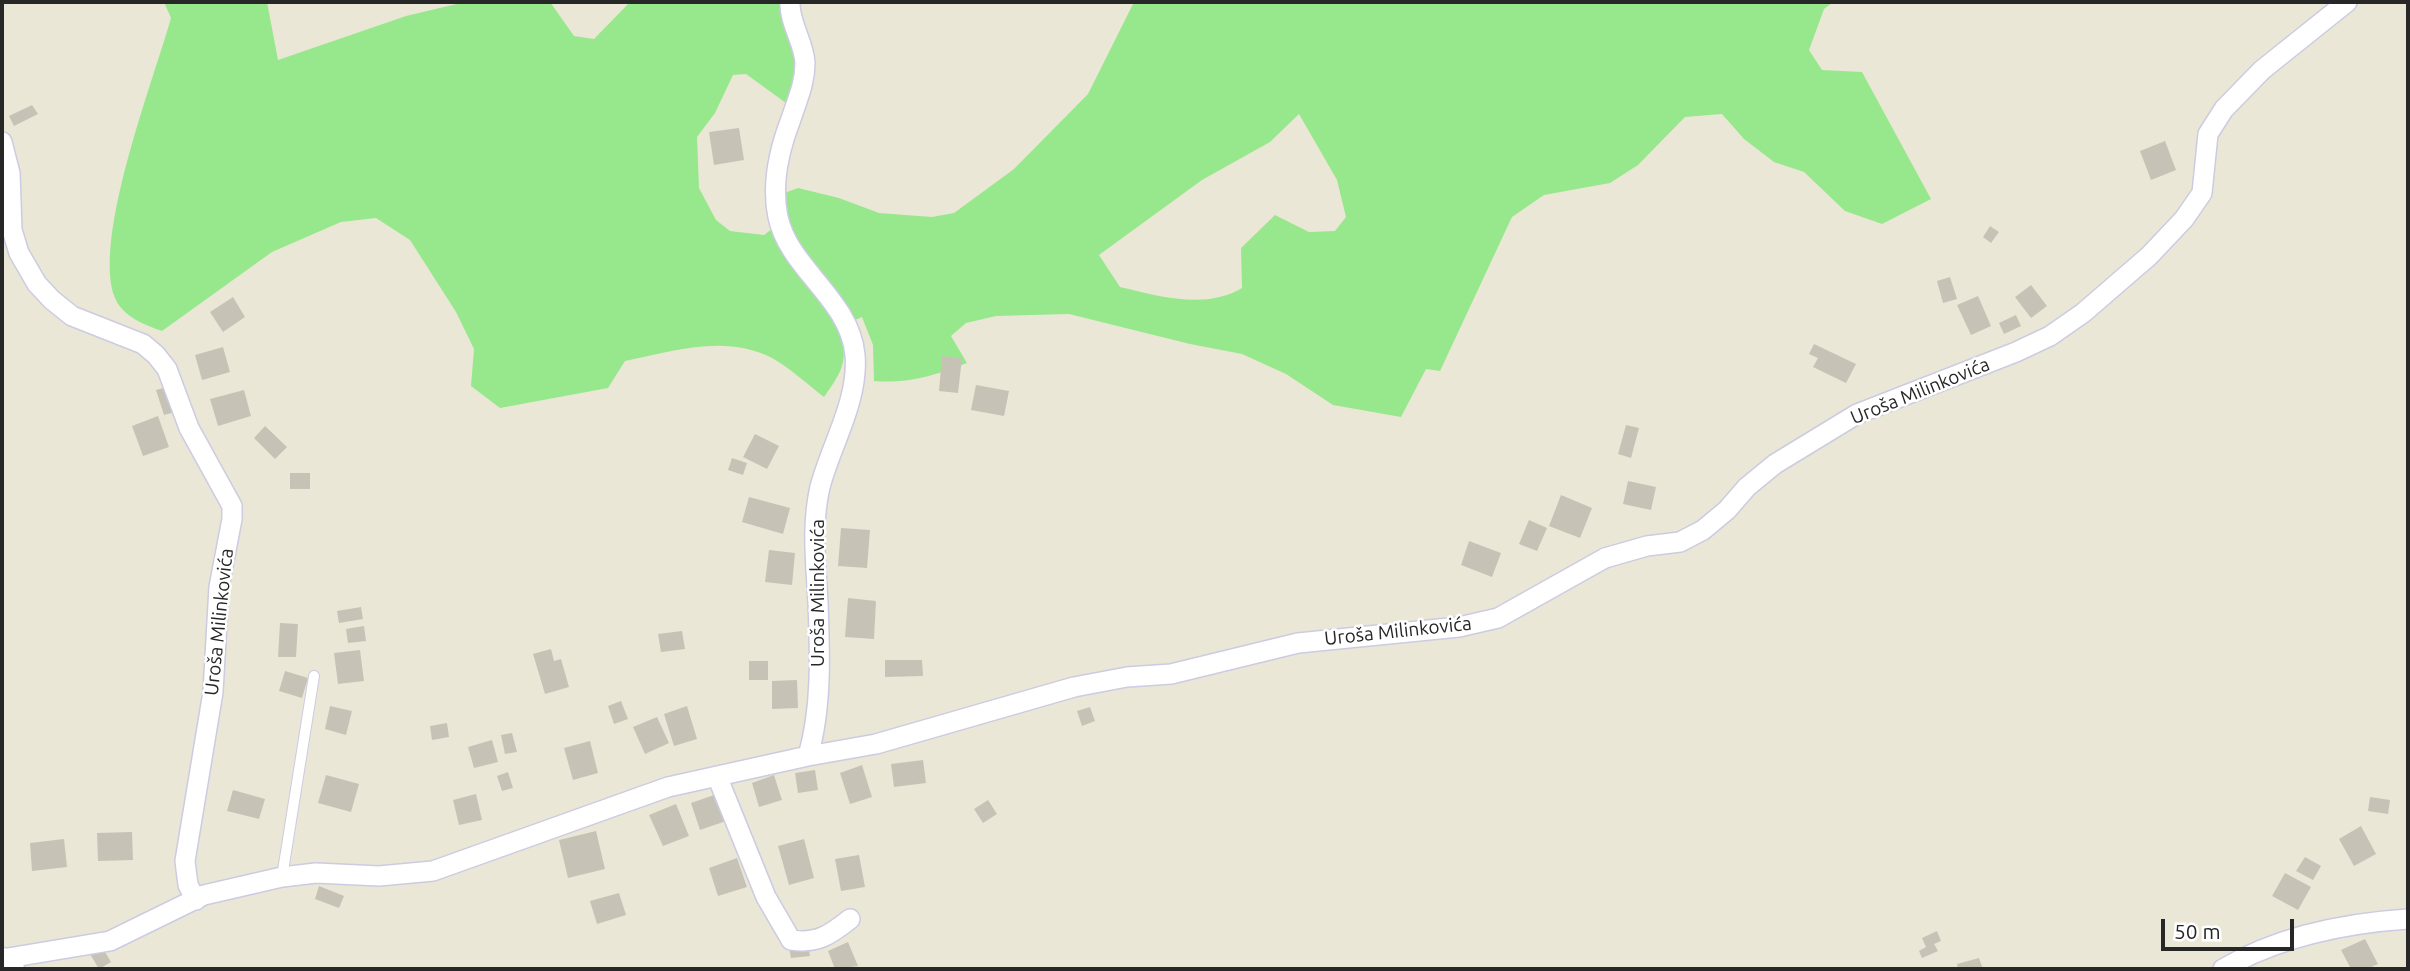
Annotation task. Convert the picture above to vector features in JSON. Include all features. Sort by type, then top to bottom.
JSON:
[{"type":"street","name":"Uroša Milinkovića","points":[[789,2],[805,61],[803,87],[780,152],[775,188],[779,219],[786,238],[838,310],[855,355],[851,391],[820,487],[815,524],[818,682],[816,730],[808,755]]},
{"type":"street","name":"Uroša Milinkovića","points":[[2,960],[110,941],[204,895],[282,877],[316,873],[407,875],[433,871],[668,787],[808,755],[876,744],[1074,687],[1127,677],[1171,674],[1298,643],[1459,627],[1498,618],[1605,558],[1647,546],[1680,542],[1703,530],[1775,464],[1857,414],[2050,337],[2083,313],[2149,256],[2184,219],[2202,193],[2208,134],[2224,109],[2262,70],[2347,2]]},
{"type":"street","name":"Uroša Milinkovića","points":[[2,142],[10,173],[12,230],[19,253],[37,284],[72,316],[143,344],[156,355],[166,369],[189,428],[232,506],[219,587],[213,692],[185,861],[188,885],[196,900]]},
{"type":"street","points":[[717,776],[751,864],[777,920],[791,940],[807,943],[827,937],[850,919]]},
{"type":"street","points":[[2223,969],[2273,947],[2309,936],[2346,926],[2408,919]]},
{"type":"street","points":[[2,960],[10,969]]},
{"type":"lane","points":[[282,877],[314,676]]},
{"type":"green space","points":[[164,2],[267,2],[278,60],[406,16],[465,2],[550,2],[574,36],[594,39],[630,2],[792,2],[805,46],[797,111],[746,74],[733,75],[715,113],[697,137],[699,188],[716,220],[730,231],[764,235],[773,228],[768,199],[798,188],[839,198],[879,213],[932,217],[954,213],[1014,169],[1088,94],[1134,2],[1833,2],[1824,9],[1809,50],[1822,70],[1862,72],[1931,199],[1882,224],[1845,211],[1804,172],[1774,162],[1744,139],[1722,114],[1685,117],[1638,165],[1610,183],[1544,195],[1512,217],[1440,371],[1426,369],[1401,417],[1333,405],[1286,374],[1242,354],[1069,314],[996,316],[966,323],[951,336],[967,363],[922,378],[886,382],[874,381],[873,345],[862,317],[841,326],[843,364],[824,397],[772,358],[736,347],[718,346],[681,349],[625,361],[608,388],[500,408],[471,386],[474,349],[456,312],[410,240],[376,218],[341,222],[272,252],[162,331],[142,323],[123,310],[115,298],[110,272],[118,200],[139,119],[171,18]],"holes":[[[1299,114],[1337,180],[1346,217],[1335,231],[1309,232],[1275,215],[1241,248],[1242,288],[1228,295],[1198,300],[1182,299],[1120,287],[1099,255],[1202,180],[1270,142]]]},
{"type":"building","points":[[32,105],[38,114],[14,126],[9,116]]},
{"type":"building","points":[[739,128],[744,160],[714,165],[709,132]]},
{"type":"building","points":[[2165,141],[2176,170],[2151,180],[2140,151]]},
{"type":"building","points":[[1990,226],[1999,232],[1991,243],[1983,237]]},
{"type":"building","points":[[1950,277],[1957,299],[1943,303],[1937,281]]},
{"type":"building","points":[[2031,285],[2047,306],[2031,318],[2015,297]]},
{"type":"building","points":[[1978,296],[1991,326],[1971,335],[1957,305]]},
{"type":"building","points":[[233,297],[245,317],[223,332],[210,312]]},
{"type":"building","points":[[2016,315],[2021,326],[2004,334],[1999,323]]},
{"type":"building","points":[[1814,344],[1856,364],[1846,383],[1813,367],[1818,358],[1809,354]]},
{"type":"building","points":[[223,347],[230,372],[202,380],[195,355]]},
{"type":"building","points":[[942,356],[962,358],[958,393],[939,391]]},
{"type":"building","points":[[976,385],[1009,391],[1004,416],[971,410]]},
{"type":"building","points":[[167,387],[175,412],[164,415],[156,390]]},
{"type":"building","points":[[244,390],[251,416],[218,426],[210,399]]},
{"type":"building","points":[[158,416],[169,447],[143,456],[132,426]]},
{"type":"building","points":[[1626,425],[1639,428],[1631,458],[1618,454]]},
{"type":"building","points":[[265,426],[287,447],[275,459],[254,438]]},
{"type":"building","points":[[755,434],[779,446],[767,469],[743,457]]},
{"type":"building","points":[[732,458],[747,463],[743,475],[728,470]]},
{"type":"building","points":[[290,473],[310,473],[310,489],[290,489]]},
{"type":"building","points":[[1628,481],[1656,487],[1651,510],[1623,504]]},
{"type":"building","points":[[1561,495],[1592,508],[1580,538],[1549,526]]},
{"type":"building","points":[[749,497],[790,508],[783,534],[742,522]]},
{"type":"building","points":[[1529,520],[1547,528],[1537,551],[1519,544]]},
{"type":"building","points":[[841,528],[870,530],[867,568],[838,566]]},
{"type":"building","points":[[1469,541],[1501,553],[1492,577],[1461,565]]},
{"type":"building","points":[[769,550],[795,553],[792,585],[765,582]]},
{"type":"building","points":[[848,598],[876,601],[874,639],[845,637]]},
{"type":"building","points":[[361,607],[363,619],[339,623],[337,611]]},
{"type":"building","points":[[280,623],[298,624],[296,657],[278,657]]},
{"type":"building","points":[[364,626],[366,641],[348,643],[346,629]]},
{"type":"building","points":[[682,631],[685,649],[661,652],[658,634]]},
{"type":"building","points":[[551,649],[554,661],[561,659],[569,687],[545,694],[533,654]]},
{"type":"building","points":[[360,650],[364,681],[338,684],[334,653]]},
{"type":"building","points":[[885,660],[922,660],[923,676],[885,677]]},
{"type":"building","points":[[749,661],[768,661],[768,680],[749,680]]},
{"type":"building","points":[[285,671],[308,678],[302,698],[279,691]]},
{"type":"building","points":[[797,680],[798,708],[772,709],[772,681]]},
{"type":"building","points":[[621,701],[628,719],[614,724],[608,706]]},
{"type":"building","points":[[330,706],[352,711],[346,735],[325,729]]},
{"type":"building","points":[[687,706],[697,739],[674,746],[664,714]]},
{"type":"building","points":[[1090,707],[1095,721],[1082,726],[1077,711]]},
{"type":"building","points":[[657,717],[669,743],[645,754],[633,727]]},
{"type":"building","points":[[447,723],[449,737],[432,740],[430,726]]},
{"type":"building","points":[[512,733],[517,752],[505,754],[501,735]]},
{"type":"building","points":[[492,740],[498,762],[474,768],[468,747]]},
{"type":"building","points":[[590,741],[598,773],[573,780],[564,748]]},
{"type":"building","points":[[923,760],[926,783],[894,787],[891,764]]},
{"type":"building","points":[[862,765],[872,797],[850,804],[840,773]]},
{"type":"building","points":[[815,770],[818,790],[798,793],[795,773]]},
{"type":"building","points":[[508,772],[513,788],[502,791],[497,776]]},
{"type":"building","points":[[326,775],[359,784],[351,812],[318,803]]},
{"type":"building","points":[[774,775],[782,800],[759,807],[752,783]]},
{"type":"building","points":[[233,790],[265,799],[259,819],[227,811]]},
{"type":"building","points":[[476,794],[482,820],[459,825],[453,800]]},
{"type":"building","points":[[717,794],[726,821],[700,830],[691,803]]},
{"type":"building","points":[[2370,797],[2390,800],[2388,814],[2368,811]]},
{"type":"building","points":[[988,800],[997,814],[983,823],[974,809]]},
{"type":"building","points":[[676,804],[689,836],[663,846],[649,815]]},
{"type":"building","points":[[2361,826],[2376,854],[2354,866],[2339,839]]},
{"type":"building","points":[[596,831],[605,869],[568,878],[559,840]]},
{"type":"building","points":[[132,832],[133,860],[98,861],[97,833]]},
{"type":"building","points":[[64,839],[67,867],[32,871],[30,843]]},
{"type":"building","points":[[804,839],[814,878],[789,885],[778,846]]},
{"type":"building","points":[[859,855],[865,887],[841,891],[835,859]]},
{"type":"building","points":[[2305,857],[2321,866],[2313,880],[2296,871]]},
{"type":"building","points":[[737,858],[747,887],[718,896],[709,868]]},
{"type":"building","points":[[2285,873],[2311,887],[2298,910],[2272,896]]},
{"type":"building","points":[[319,886],[344,896],[339,908],[315,899]]},
{"type":"building","points":[[619,893],[626,915],[597,924],[590,901]]},
{"type":"building","points":[[1937,931],[1941,941],[1934,944],[1938,951],[1922,958],[1919,951],[1926,947],[1922,938]]},
{"type":"building","points":[[2365,939],[2378,964],[2367,969],[2351,969],[2341,950]]},
{"type":"building","points":[[848,942],[858,966],[835,969],[828,951]]},
{"type":"building","points":[[808,945],[810,956],[791,958],[789,947]]},
{"type":"building","points":[[102,947],[111,962],[99,969],[90,954]]},
{"type":"building","points":[[1979,958],[1983,969],[1958,969],[1957,964]]}]
